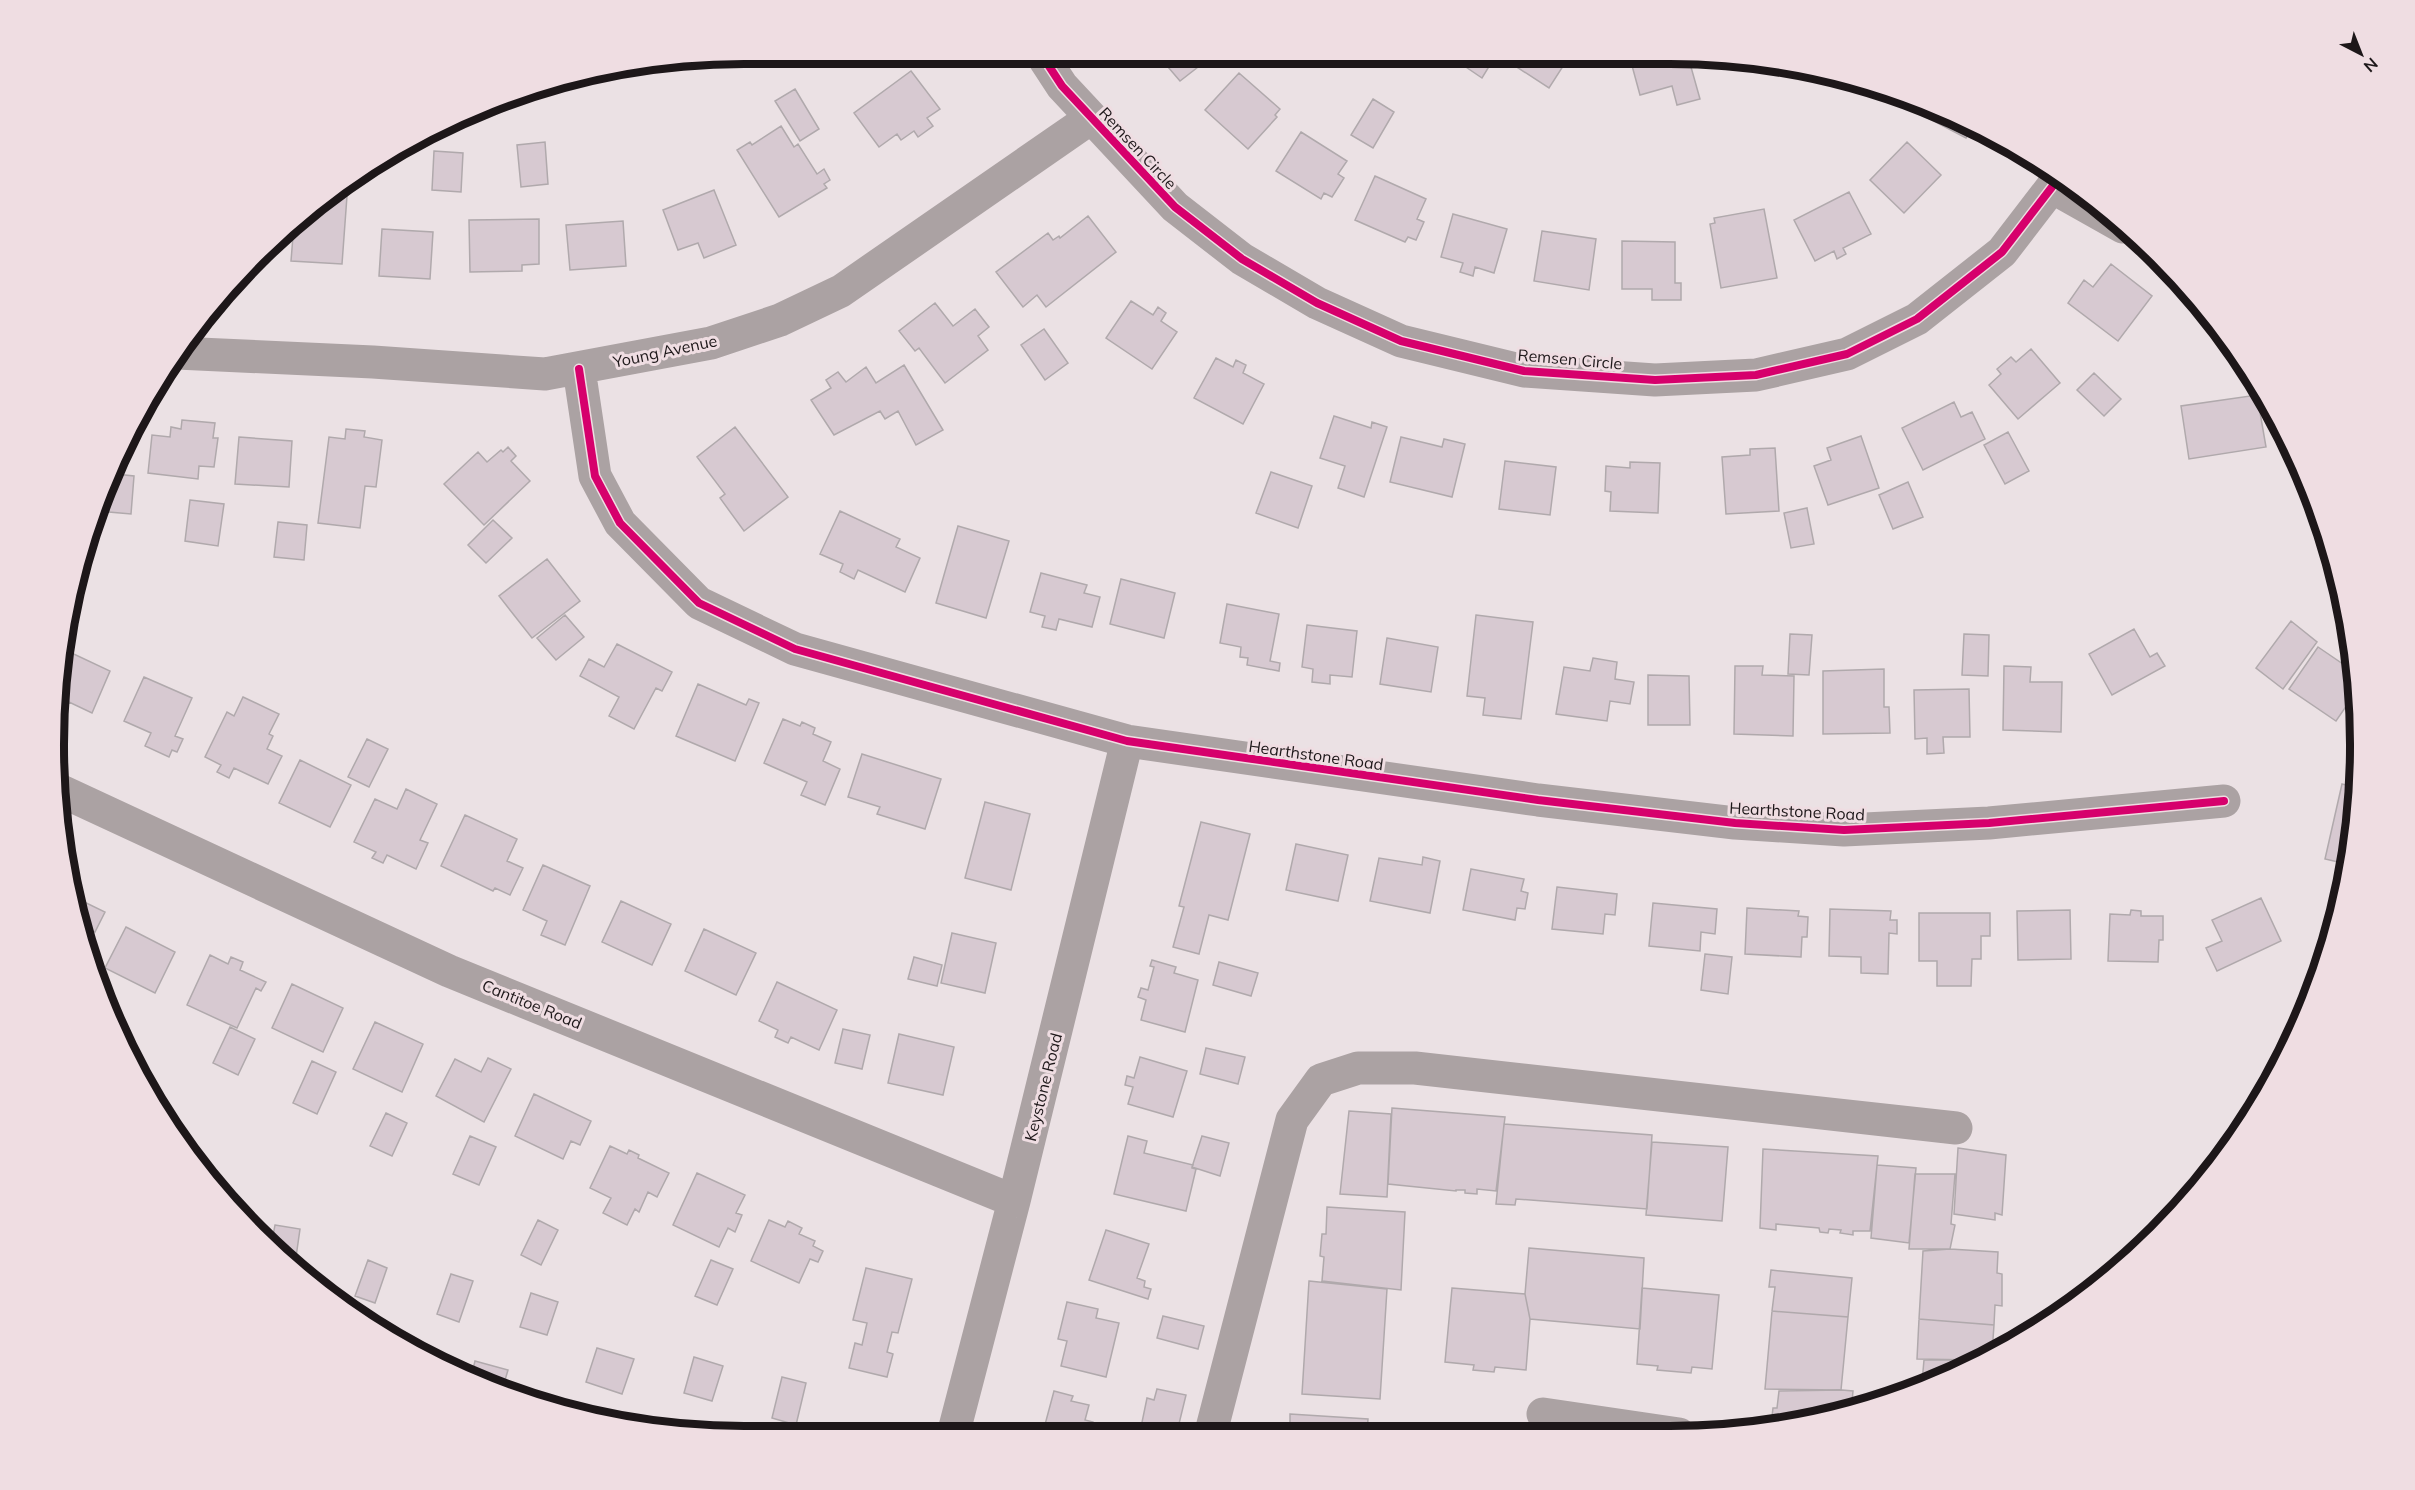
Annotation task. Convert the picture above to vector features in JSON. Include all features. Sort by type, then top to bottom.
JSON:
[{"type":"street","name":"Remsen Circle","points":[[1048,64],[1062,86],[1174,207],[1242,259],[1317,303],[1401,341],[1524,371],[1655,380],[1756,375],[1847,354],[1917,319],[2002,252],[2053,183]]},
{"type":"street","name":"Young Avenue","points":[[189,354],[372,362],[545,374],[711,343],[780,320],[841,291],[1091,118]]},
{"type":"street","name":"Hearthstone Road","points":[[579,369],[595,476],[620,523],[699,603],[795,649],[1127,741],[1538,800],[1735,823],[1844,830],[1989,823],[2224,801]]},
{"type":"street","name":"Keystone Road","points":[[955,1426],[1014,1201],[1127,741]]},
{"type":"street","name":"Cantitoe Road","points":[[66,793],[450,971],[1014,1201]]},
{"type":"street","points":[[1213,1426],[1268,1220],[1292,1120],[1321,1080],[1358,1068],[1416,1068],[1956,1128]]},
{"type":"street","points":[[1543,1414],[1625,1426]]},
{"type":"building","points":[[1165,64],[1202,64],[1180,81]]},
{"type":"building","points":[[1464,64],[1491,64],[1482,78]]},
{"type":"building","points":[[1512,64],[1564,64],[1549,88]]},
{"type":"building","points":[[1632,64],[1695,65],[1691,67],[1700,99],[1677,105],[1672,86],[1640,95]]},
{"type":"building","points":[[911,71],[940,109],[927,118],[933,126],[918,137],[914,131],[901,140],[897,134],[879,147],[854,113]]},
{"type":"building","points":[[1239,73],[1280,109],[1275,115],[1277,117],[1248,149],[1205,110]]},
{"type":"building","points":[[795,89],[819,129],[800,141],[775,101]]},
{"type":"building","points":[[1373,99],[1394,112],[1373,148],[1351,135]]},
{"type":"building","points":[[1925,114],[1930,116],[1968,134],[1966,138],[1924,116]]},
{"type":"building","points":[[781,126],[794,147],[798,144],[817,174],[824,169],[830,180],[824,184],[827,188],[779,217],[737,150],[750,142],[752,145]]},
{"type":"building","points":[[1301,132],[1347,161],[1338,174],[1344,178],[1332,197],[1324,193],[1321,199],[1276,171]]},
{"type":"building","points":[[545,142],[548,184],[521,187],[517,145]]},
{"type":"building","points":[[1907,142],[1941,175],[1904,213],[1870,180]]},
{"type":"building","points":[[434,151],[463,153],[461,192],[432,190]]},
{"type":"building","points":[[1375,176],[1426,199],[1417,219],[1424,222],[1416,240],[1408,237],[1405,242],[1355,220]]},
{"type":"building","points":[[714,190],[736,245],[704,258],[698,243],[678,250],[663,210]]},
{"type":"building","points":[[1849,192],[1871,234],[1843,248],[1846,254],[1837,259],[1834,251],[1815,261],[1794,220]]},
{"type":"building","points":[[347,196],[342,264],[291,261],[293,236],[331,205]]},
{"type":"building","points":[[1764,209],[1777,278],[1721,288],[1710,224],[1715,223],[1714,218]]},
{"type":"building","points":[[1453,214],[1507,229],[1494,273],[1475,267],[1473,276],[1460,272],[1463,263],[1441,257]]},
{"type":"building","points":[[1088,216],[1116,252],[1046,307],[1037,295],[1023,307],[996,272],[1048,233],[1053,240],[1059,236],[1060,238]]},
{"type":"building","points":[[539,219],[539,264],[522,265],[522,271],[470,272],[469,220]]},
{"type":"building","points":[[623,221],[626,266],[570,270],[566,225]]},
{"type":"building","points":[[382,229],[433,232],[430,279],[379,276]]},
{"type":"building","points":[[1542,231],[1596,239],[1589,290],[1534,281]]},
{"type":"building","points":[[1622,241],[1675,242],[1675,283],[1681,283],[1681,300],[1652,300],[1652,289],[1622,289]]},
{"type":"building","points":[[2111,264],[2152,296],[2118,341],[2068,303],[2084,280],[2093,287]]},
{"type":"building","points":[[1131,301],[1153,315],[1158,307],[1166,313],[1161,321],[1177,332],[1152,369],[1106,338]]},
{"type":"building","points":[[935,303],[953,326],[975,309],[989,327],[978,336],[988,350],[945,383],[919,348],[915,351],[899,331]]},
{"type":"building","points":[[1044,329],[1068,363],[1045,380],[1021,345]]},
{"type":"building","points":[[2031,349],[2060,383],[2018,419],[1989,385],[2001,374],[1997,369],[2011,357],[2016,362]]},
{"type":"building","points":[[1216,358],[1233,367],[1236,360],[1246,365],[1243,373],[1264,384],[1243,424],[1194,398]]},
{"type":"building","points":[[904,365],[943,430],[916,445],[898,411],[885,419],[880,411],[834,435],[811,400],[831,388],[826,380],[838,372],[846,382],[866,367],[876,383]]},
{"type":"building","points":[[2094,373],[2121,399],[2104,416],[2077,390]]},
{"type":"building","points":[[2253,396],[2259,404],[2266,447],[2189,459],[2181,406]]},
{"type":"building","points":[[1954,402],[1961,417],[1972,412],[1985,439],[1923,470],[1902,428]]},
{"type":"building","points":[[1334,416],[1371,428],[1372,422],[1387,427],[1364,497],[1338,488],[1345,466],[1320,458]]},
{"type":"building","points":[[182,420],[215,423],[213,438],[218,438],[214,467],[199,466],[198,479],[148,473],[152,435],[170,437],[171,427],[181,429]]},
{"type":"building","points":[[735,427],[788,497],[744,531],[720,498],[725,494],[697,457]]},
{"type":"building","points":[[346,429],[365,431],[364,437],[382,440],[376,487],[365,486],[360,528],[318,523],[329,437],[345,439]]},
{"type":"building","points":[[2008,432],[2029,471],[2005,484],[1984,445]]},
{"type":"building","points":[[1861,436],[1879,488],[1828,505],[1814,466],[1831,460],[1827,448]]},
{"type":"building","points":[[239,437],[292,441],[289,487],[235,484]]},
{"type":"building","points":[[1401,437],[1442,447],[1444,439],[1465,444],[1452,497],[1390,482]]},
{"type":"building","points":[[508,447],[516,456],[511,461],[530,481],[484,525],[444,484],[478,452],[487,462]]},
{"type":"building","points":[[1775,448],[1779,511],[1726,514],[1722,457],[1750,455],[1750,449]]},
{"type":"building","points":[[1505,461],[1556,467],[1550,515],[1499,509]]},
{"type":"building","points":[[1630,462],[1660,463],[1658,513],[1610,511],[1611,492],[1605,491],[1606,466],[1630,468]]},
{"type":"building","points":[[1271,472],[1312,486],[1298,528],[1256,513]]},
{"type":"building","points":[[121,475],[134,476],[131,514],[109,512],[110,501]]},
{"type":"building","points":[[1908,482],[1923,517],[1893,529],[1879,495]]},
{"type":"building","points":[[190,500],[224,504],[218,546],[185,541]]},
{"type":"building","points":[[1807,508],[1814,544],[1791,548],[1784,513]]},
{"type":"building","points":[[840,511],[900,539],[896,547],[920,558],[905,592],[858,570],[854,579],[840,572],[843,564],[820,554]]},
{"type":"building","points":[[493,520],[512,538],[486,563],[468,545]]},
{"type":"building","points":[[278,522],[307,525],[304,560],[274,557]]},
{"type":"building","points":[[958,526],[1009,541],[986,618],[936,603]]},
{"type":"building","points":[[547,559],[580,601],[532,638],[499,596]]},
{"type":"building","points":[[1041,573],[1087,585],[1084,593],[1100,597],[1092,627],[1059,619],[1056,630],[1042,627],[1045,616],[1030,612]]},
{"type":"building","points":[[1121,579],[1175,593],[1164,638],[1110,624]]},
{"type":"building","points":[[1227,604],[1279,614],[1270,661],[1280,663],[1279,671],[1247,665],[1248,658],[1240,657],[1241,647],[1220,643]]},
{"type":"building","points":[[565,615],[584,637],[556,660],[537,638]]},
{"type":"building","points":[[1476,615],[1533,622],[1521,719],[1483,715],[1485,698],[1467,696]]},
{"type":"building","points":[[2291,621],[2317,642],[2283,689],[2256,668]]},
{"type":"building","points":[[1307,625],[1357,631],[1352,677],[1330,675],[1330,684],[1312,682],[1313,669],[1302,667]]},
{"type":"building","points":[[2134,629],[2150,657],[2157,653],[2165,666],[2112,695],[2089,654]]},
{"type":"building","points":[[1790,634],[1812,635],[1809,675],[1788,674]]},
{"type":"building","points":[[1964,634],[1989,635],[1988,676],[1962,675]]},
{"type":"building","points":[[1387,638],[1438,647],[1431,692],[1380,684]]},
{"type":"building","points":[[617,644],[672,672],[662,691],[656,688],[634,729],[609,716],[619,697],[580,676],[589,659],[604,667]]},
{"type":"building","points":[[2318,647],[2346,666],[2349,702],[2336,721],[2289,689]]},
{"type":"building","points":[[71,653],[110,671],[92,713],[69,702],[66,709]]},
{"type":"building","points":[[1593,658],[1617,662],[1615,679],[1634,682],[1630,704],[1610,701],[1607,721],[1556,714],[1564,667],[1590,671]]},
{"type":"building","points":[[1735,666],[1763,666],[1762,675],[1794,676],[1793,736],[1734,734]]},
{"type":"building","points":[[2004,666],[2031,667],[2030,682],[2062,682],[2061,732],[2003,730]]},
{"type":"building","points":[[1884,669],[1884,707],[1889,707],[1890,733],[1823,734],[1823,671]]},
{"type":"building","points":[[1648,675],[1689,676],[1690,725],[1648,725]]},
{"type":"building","points":[[144,677],[192,698],[175,736],[183,739],[177,752],[172,750],[169,757],[145,746],[151,733],[124,721]]},
{"type":"building","points":[[698,684],[746,705],[749,699],[759,703],[735,761],[676,736]]},
{"type":"building","points":[[1969,689],[1970,737],[1943,737],[1944,753],[1927,754],[1927,738],[1915,739],[1914,690]]},
{"type":"building","points":[[243,697],[279,714],[269,734],[273,736],[267,749],[282,756],[268,784],[234,768],[229,778],[217,772],[221,765],[205,757],[227,712],[234,716]]},
{"type":"building","points":[[783,719],[800,726],[802,722],[815,728],[813,734],[831,742],[823,761],[840,769],[825,805],[801,795],[807,782],[764,763]]},
{"type":"building","points":[[367,739],[388,749],[369,787],[348,777]]},
{"type":"building","points":[[862,754],[941,779],[925,829],[877,814],[880,807],[848,797]]},
{"type":"building","points":[[300,760],[351,785],[330,827],[279,803]]},
{"type":"building","points":[[2342,784],[2349,786],[2340,862],[2325,859]]},
{"type":"building","points":[[406,789],[437,804],[420,840],[428,843],[416,869],[387,855],[383,863],[372,858],[376,852],[354,842],[375,799],[397,809]]},
{"type":"building","points":[[985,802],[1030,814],[1011,890],[965,878]]},
{"type":"building","points":[[465,815],[517,839],[507,861],[523,868],[510,895],[495,888],[493,891],[441,866]]},
{"type":"building","points":[[1201,822],[1250,834],[1228,920],[1209,915],[1199,954],[1173,947],[1184,907],[1179,906]]},
{"type":"building","points":[[1296,844],[1348,855],[1338,901],[1286,890]]},
{"type":"building","points":[[1423,857],[1440,861],[1430,913],[1370,901],[1379,858],[1422,865]]},
{"type":"building","points":[[543,865],[590,886],[565,945],[541,935],[547,921],[523,910]]},
{"type":"building","points":[[1471,869],[1524,879],[1521,891],[1528,893],[1525,909],[1517,908],[1515,920],[1463,910]]},
{"type":"building","points":[[1557,887],[1617,894],[1615,915],[1605,914],[1603,934],[1552,929]]},
{"type":"building","points":[[2261,898],[2281,941],[2217,971],[2206,948],[2222,941],[2212,920]]},
{"type":"building","points":[[621,901],[671,924],[652,965],[602,942]]},
{"type":"building","points":[[83,902],[105,912],[95,932],[91,930]]},
{"type":"building","points":[[1653,903],[1717,909],[1715,934],[1701,932],[1700,951],[1649,946]]},
{"type":"building","points":[[1747,908],[1799,911],[1798,916],[1808,917],[1807,937],[1802,937],[1801,957],[1745,954]]},
{"type":"building","points":[[1830,909],[1891,911],[1890,920],[1897,920],[1897,934],[1889,933],[1888,974],[1861,973],[1861,957],[1829,956]]},
{"type":"building","points":[[2070,910],[2071,959],[2018,960],[2017,911]]},
{"type":"building","points":[[2131,910],[2141,911],[2141,916],[2163,916],[2163,940],[2159,940],[2158,962],[2108,961],[2110,914],[2130,915]]},
{"type":"building","points":[[1919,913],[1990,913],[1990,936],[1981,936],[1981,959],[1972,959],[1971,986],[1937,986],[1937,961],[1919,961]]},
{"type":"building","points":[[126,927],[175,952],[155,993],[105,968]]},
{"type":"building","points":[[704,929],[756,953],[736,995],[685,971]]},
{"type":"building","points":[[952,933],[996,943],[985,993],[941,983]]},
{"type":"building","points":[[1705,954],[1732,957],[1728,994],[1701,990]]},
{"type":"building","points":[[210,955],[228,964],[231,957],[243,962],[240,970],[266,982],[261,991],[256,988],[237,1028],[187,1005]]},
{"type":"building","points":[[914,957],[942,965],[937,986],[908,979]]},
{"type":"building","points":[[1152,960],[1176,967],[1174,973],[1198,980],[1185,1032],[1141,1020],[1146,1000],[1138,997],[1141,988],[1148,990],[1154,967],[1150,966]]},
{"type":"building","points":[[1219,962],[1258,973],[1251,996],[1213,985]]},
{"type":"building","points":[[777,982],[837,1010],[819,1050],[791,1037],[788,1043],[775,1037],[778,1030],[759,1021]]},
{"type":"building","points":[[292,984],[343,1008],[323,1052],[272,1028]]},
{"type":"building","points":[[375,1022],[423,1044],[402,1092],[353,1069]]},
{"type":"building","points":[[230,1027],[255,1039],[238,1075],[213,1063]]},
{"type":"building","points":[[843,1029],[870,1035],[862,1069],[835,1063]]},
{"type":"building","points":[[899,1034],[954,1047],[943,1095],[888,1083]]},
{"type":"building","points":[[1206,1048],[1245,1057],[1238,1084],[1200,1074]]},
{"type":"building","points":[[1140,1057],[1187,1071],[1173,1117],[1128,1104],[1133,1087],[1125,1085],[1127,1076],[1134,1078]]},
{"type":"building","points":[[488,1058],[511,1069],[484,1122],[436,1096],[455,1059],[481,1072]]},
{"type":"building","points":[[312,1061],[336,1072],[317,1114],[293,1103]]},
{"type":"building","points":[[534,1094],[591,1121],[580,1145],[571,1141],[563,1159],[515,1136]]},
{"type":"building","points":[[1392,1108],[1505,1117],[1496,1191],[1477,1189],[1477,1194],[1465,1193],[1465,1190],[1388,1184]]},
{"type":"building","points":[[1349,1111],[1391,1114],[1387,1197],[1340,1194]]},
{"type":"building","points":[[386,1113],[407,1123],[392,1156],[370,1146]]},
{"type":"building","points":[[1504,1124],[1652,1135],[1647,1209],[1516,1199],[1515,1205],[1496,1204]]},
{"type":"building","points":[[470,1136],[496,1147],[479,1185],[453,1174]]},
{"type":"building","points":[[1128,1136],[1147,1141],[1144,1153],[1193,1165],[1192,1168],[1196,1169],[1186,1211],[1114,1194]]},
{"type":"building","points":[[1202,1136],[1229,1143],[1220,1176],[1192,1167]]},
{"type":"building","points":[[1652,1142],[1728,1147],[1722,1221],[1646,1215]]},
{"type":"building","points":[[610,1146],[627,1154],[629,1150],[639,1155],[638,1158],[669,1173],[657,1197],[648,1192],[639,1212],[635,1209],[627,1225],[603,1213],[611,1198],[590,1188]]},
{"type":"building","points":[[1958,1148],[2006,1155],[2002,1215],[1995,1213],[1995,1220],[1954,1214]]},
{"type":"building","points":[[1763,1149],[1878,1156],[1870,1231],[1853,1231],[1853,1235],[1840,1233],[1841,1230],[1829,1229],[1828,1233],[1820,1232],[1819,1228],[1776,1224],[1776,1230],[1760,1228]]},
{"type":"building","points":[[1877,1165],[1916,1168],[1909,1243],[1871,1238]]},
{"type":"building","points":[[697,1173],[745,1195],[736,1213],[742,1215],[735,1232],[728,1228],[719,1247],[673,1225]]},
{"type":"building","points":[[1915,1174],[1955,1174],[1951,1224],[1955,1225],[1950,1249],[1909,1249]]},
{"type":"building","points":[[1327,1207],[1405,1212],[1401,1290],[1322,1281],[1324,1257],[1320,1256],[1322,1234],[1326,1234]]},
{"type":"building","points":[[538,1220],[558,1230],[541,1265],[521,1255]]},
{"type":"building","points":[[769,1220],[785,1227],[788,1221],[802,1228],[799,1234],[815,1241],[813,1246],[823,1251],[818,1262],[810,1259],[799,1283],[751,1261]]},
{"type":"building","points":[[275,1225],[300,1229],[296,1257],[273,1235]]},
{"type":"building","points":[[1106,1230],[1149,1244],[1137,1278],[1145,1281],[1144,1287],[1151,1289],[1148,1299],[1089,1280]]},
{"type":"building","points":[[1529,1248],[1644,1258],[1640,1329],[1530,1319],[1525,1294]]},
{"type":"building","points":[[1950,1249],[1998,1252],[1997,1273],[2002,1274],[2002,1306],[1995,1305],[1994,1325],[1919,1319],[1923,1251]]},
{"type":"building","points":[[368,1260],[387,1268],[375,1303],[355,1296]]},
{"type":"building","points":[[711,1260],[733,1269],[717,1305],[695,1296]]},
{"type":"building","points":[[866,1268],[912,1279],[898,1333],[892,1332],[887,1352],[893,1354],[887,1377],[849,1368],[855,1343],[862,1345],[867,1323],[853,1320]]},
{"type":"building","points":[[1771,1270],[1852,1278],[1848,1317],[1772,1311],[1775,1287],[1769,1287]]},
{"type":"building","points":[[451,1274],[473,1281],[459,1322],[437,1314]]},
{"type":"building","points":[[1309,1281],[1387,1289],[1380,1399],[1302,1394]]},
{"type":"building","points":[[1452,1288],[1525,1294],[1530,1319],[1526,1370],[1495,1367],[1494,1372],[1473,1370],[1474,1365],[1445,1362]]},
{"type":"building","points":[[1642,1288],[1719,1295],[1712,1369],[1692,1367],[1691,1373],[1657,1370],[1658,1366],[1637,1364]]},
{"type":"building","points":[[531,1293],[558,1302],[547,1335],[520,1327]]},
{"type":"building","points":[[1067,1302],[1098,1309],[1096,1318],[1119,1323],[1106,1377],[1061,1366],[1067,1341],[1058,1339]]},
{"type":"building","points":[[1772,1311],[1848,1317],[1841,1390],[1765,1389]]},
{"type":"building","points":[[1163,1316],[1204,1326],[1198,1349],[1157,1338]]},
{"type":"building","points":[[1919,1319],[1994,1325],[1993,1343],[1961,1360],[1917,1359]]},
{"type":"building","points":[[597,1348],[634,1359],[622,1394],[586,1382]]},
{"type":"building","points":[[694,1357],[723,1366],[712,1401],[684,1393]]},
{"type":"building","points":[[1924,1360],[1960,1360],[1930,1374],[1922,1377]]},
{"type":"building","points":[[475,1361],[508,1370],[505,1381],[473,1369]]},
{"type":"building","points":[[782,1377],[806,1383],[796,1425],[772,1418]]},
{"type":"building","points":[[1157,1389],[1186,1395],[1178,1426],[1141,1426],[1147,1398],[1154,1400]]},
{"type":"building","points":[[1054,1391],[1073,1396],[1071,1401],[1089,1405],[1085,1420],[1093,1422],[1092,1426],[1045,1426]]},
{"type":"building","points":[[1779,1391],[1853,1391],[1852,1400],[1772,1418],[1773,1408],[1777,1408]]},
{"type":"building","points":[[1290,1414],[1368,1419],[1368,1426],[1290,1426]]},
{"type":"cycle path","points":[[1048,64],[1062,86],[1175,207],[1242,259],[1317,303],[1401,341],[1524,371],[1655,380],[1756,375],[1847,354],[1917,319],[2002,252],[2054,183]]},
{"type":"cycle path","points":[[579,369],[595,476],[620,523],[699,603],[795,649],[1127,741],[1538,800],[1735,823],[1844,830],[1989,823],[2224,801]]}]
